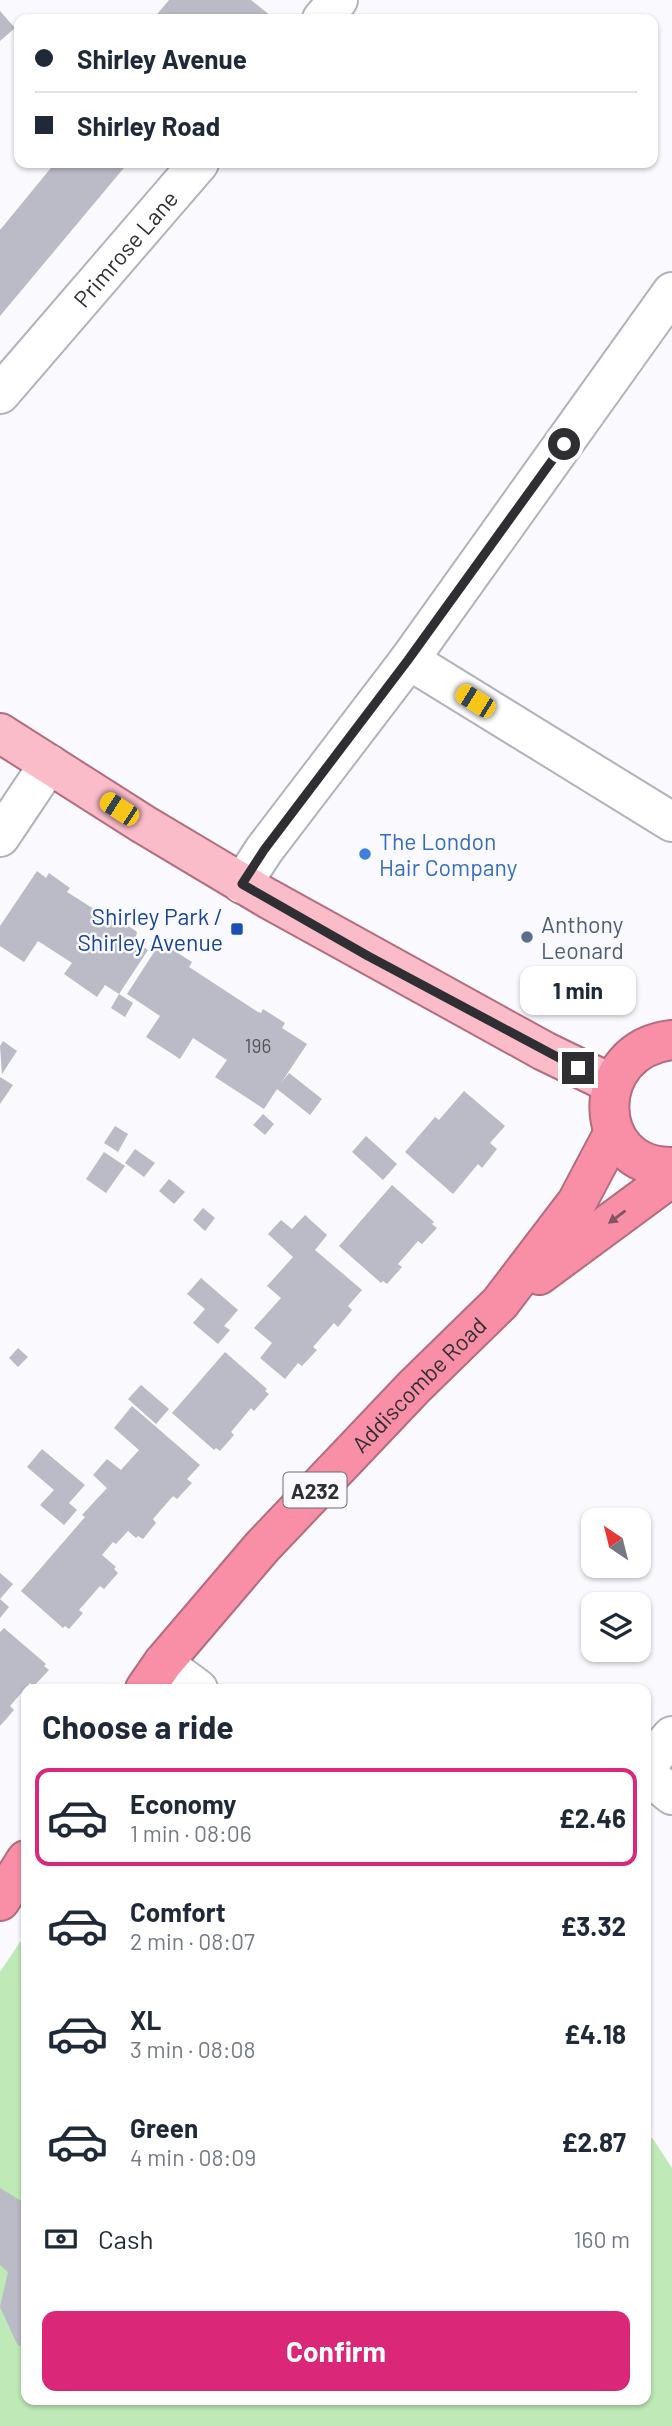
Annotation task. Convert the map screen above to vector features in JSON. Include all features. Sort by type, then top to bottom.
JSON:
[{"type":"highway","points":[[672,1040],[654,1043],[634,1053],[621,1067],[612,1084],[608,1104],[609,1119],[614,1132],[625,1147],[639,1159],[660,1167],[672,1167]]},
{"type":"highway","name":"Addiscombe Road","points":[[154,1676],[262,1547],[345,1457],[500,1303],[577,1202],[614,1132]]},
{"type":"highway","name":"Addiscombe Road","points":[[500,1303],[672,1177]]},
{"type":"highway","points":[[0,1901],[21,1868]]},
{"type":"main road","points":[[0,733],[242,884],[544,1051],[612,1084]]},
{"type":"street","points":[[326,14],[338,0]]},
{"type":"street","name":"Primrose Lane","points":[[0,394],[195,168]]},
{"type":"street","points":[[242,884],[264,850],[408,660],[672,292]]},
{"type":"street","name":"Primrose Lane","points":[[0,350],[32,344],[51,334]]},
{"type":"street","points":[[408,660],[672,822]]},
{"type":"street","points":[[0,837],[49,764]]},
{"type":"street","points":[[154,1676],[181,1684]]},
{"type":"street","points":[[651,1760],[672,1736]]},
{"type":"street","points":[[651,1778],[672,1795]]},
{"type":"green space","points":[[21,1940],[21,2405],[651,2405],[651,2138],[672,2168],[672,2426],[0,2426],[0,1972]]},
{"type":"building","points":[[169,0],[251,0],[269,14],[157,14]]},
{"type":"building","points":[[0,11],[14,29],[0,41]]},
{"type":"building","points":[[51,168],[124,168],[0,316],[0,230]]},
{"type":"building","points":[[37,871],[46,878],[49,873],[70,888],[67,892],[113,921],[116,917],[137,932],[135,941],[148,950],[119,994],[105,985],[97,997],[64,974],[72,963],[38,941],[24,962],[0,946],[0,926]]},
{"type":"building","points":[[158,946],[168,952],[170,948],[192,962],[189,967],[258,1012],[261,1013],[263,1009],[285,1023],[282,1028],[307,1044],[281,1083],[289,1073],[322,1099],[310,1115],[277,1089],[264,1109],[215,1077],[227,1060],[193,1038],[180,1059],[146,1037],[160,1016],[127,994]]},
{"type":"building","points":[[119,994],[133,1003],[125,1017],[111,1008]]},
{"type":"building","points":[[3,1041],[17,1051],[2,1074],[0,1046]]},
{"type":"building","points":[[0,1077],[13,1085],[0,1104]]},
{"type":"building","points":[[464,1091],[505,1126],[490,1143],[497,1149],[482,1168],[478,1164],[453,1194],[405,1152],[435,1117],[439,1120]]},
{"type":"building","points":[[263,1114],[274,1124],[265,1135],[253,1125]]},
{"type":"building","points":[[115,1126],[128,1134],[118,1152],[104,1143]]},
{"type":"building","points":[[366,1136],[397,1164],[383,1180],[352,1152]]},
{"type":"building","points":[[135,1149],[155,1163],[144,1177],[125,1163]]},
{"type":"building","points":[[104,1152],[125,1166],[106,1193],[86,1179]]},
{"type":"building","points":[[169,1179],[185,1192],[174,1204],[159,1191]]},
{"type":"building","points":[[392,1185],[434,1222],[432,1224],[437,1228],[422,1244],[418,1241],[398,1264],[402,1267],[387,1284],[383,1281],[381,1283],[339,1246]]},
{"type":"building","points":[[203,1208],[215,1218],[205,1231],[193,1220]]},
{"type":"building","points":[[305,1215],[327,1235],[315,1250],[362,1290],[348,1306],[352,1310],[338,1327],[334,1323],[313,1347],[317,1350],[302,1366],[298,1363],[285,1379],[260,1358],[272,1343],[254,1328],[281,1298],[267,1286],[293,1257],[268,1234],[281,1220],[292,1229]]},
{"type":"building","points":[[201,1278],[238,1310],[224,1326],[230,1330],[218,1344],[193,1323],[205,1309],[187,1294]]},
{"type":"building","points":[[18,1348],[28,1357],[18,1367],[9,1358]]},
{"type":"building","points":[[225,1352],[267,1389],[265,1391],[269,1394],[254,1411],[251,1408],[231,1432],[234,1435],[220,1451],[216,1448],[214,1450],[172,1413]]},
{"type":"building","points":[[141,1385],[169,1409],[156,1424],[128,1399]]},
{"type":"building","points":[[132,1406],[200,1465],[187,1479],[192,1483],[177,1499],[173,1496],[153,1519],[156,1523],[143,1539],[138,1536],[136,1538],[128,1531],[102,1555],[116,1567],[114,1569],[118,1573],[104,1589],[100,1586],[79,1610],[83,1613],[69,1629],[65,1626],[63,1628],[21,1591],[107,1488],[93,1475],[107,1459],[121,1470],[139,1450],[114,1428]]},
{"type":"building","points":[[42,1449],[85,1485],[69,1503],[77,1510],[64,1525],[40,1505],[54,1490],[27,1467]]},
{"type":"building","points":[[0,1573],[13,1584],[0,1599]]},
{"type":"building","points":[[0,1599],[9,1607],[0,1618]]},
{"type":"building","points":[[4,1628],[46,1664],[44,1666],[49,1670],[36,1684],[21,1684],[21,1693],[10,1706],[14,1710],[0,1726],[0,1632]]},
{"type":"building","points":[[0,2188],[21,2201],[21,2347],[17,2344],[0,2307],[8,2272],[0,2265]]},
{"type":"place","name":"The London Hair Company","points":[[365,854]]},
{"type":"place","name":"Shirley Park / Shirley Avenue","points":[[237,929]]},
{"type":"place","name":"Anthony Leonard","points":[[527,937]]},
{"type":"route","points":[[564,444],[408,660],[264,850],[242,884],[368,956],[578,1068]]}]
